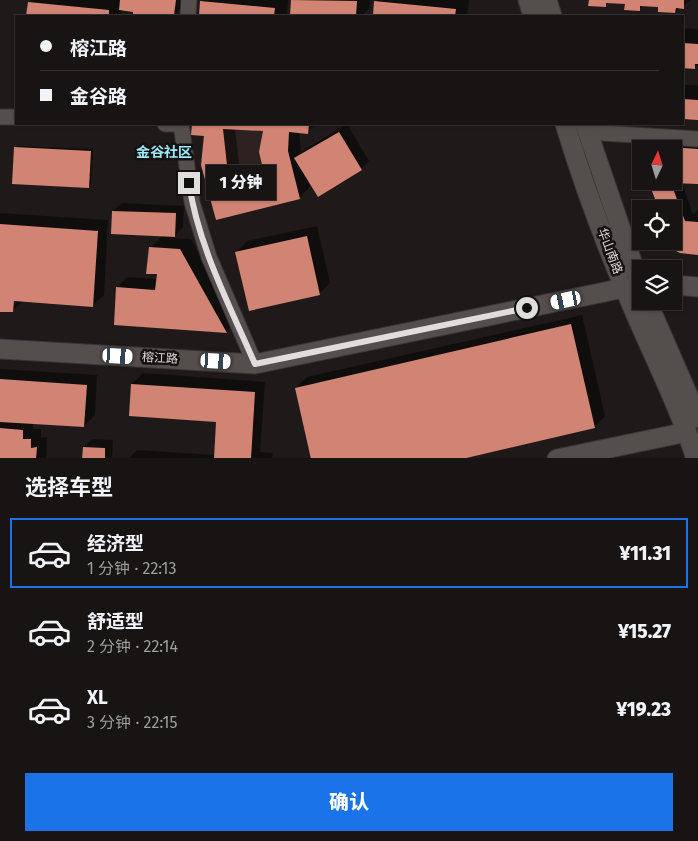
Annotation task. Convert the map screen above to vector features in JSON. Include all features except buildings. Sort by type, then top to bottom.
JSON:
[{"type":"street","points":[[188,15],[189,0]]},
{"type":"street","points":[[528,0],[533,15]]},
{"type":"street","points":[[548,0],[552,15]]},
{"type":"street","points":[[0,117],[15,117]]},
{"type":"street","points":[[181,125],[192,202],[209,257],[255,364]]},
{"type":"street","name":"华山南路","points":[[565,125],[577,162],[632,277]]},
{"type":"street","points":[[586,128],[698,139]]},
{"type":"street","name":"华山南路","points":[[586,128],[632,272]]},
{"type":"street","name":"榕江路","points":[[0,349],[255,364],[632,286]]},
{"type":"street","points":[[682,286],[698,287]]},
{"type":"street","name":"华山南路","points":[[646,310],[693,425]]},
{"type":"street","name":"华山南路","points":[[650,310],[693,425],[696,458]]},
{"type":"street","points":[[558,458],[693,425]]},
{"type":"shaded area","points":[[192,125],[309,125],[308,134],[289,133],[288,151],[300,199],[216,220],[201,165],[203,136],[191,135]]},
{"type":"district","name":"金谷社区","points":[[164,152]]},
{"type":"route","points":[[189,183],[192,202],[209,257],[255,364],[527,308]]}]
